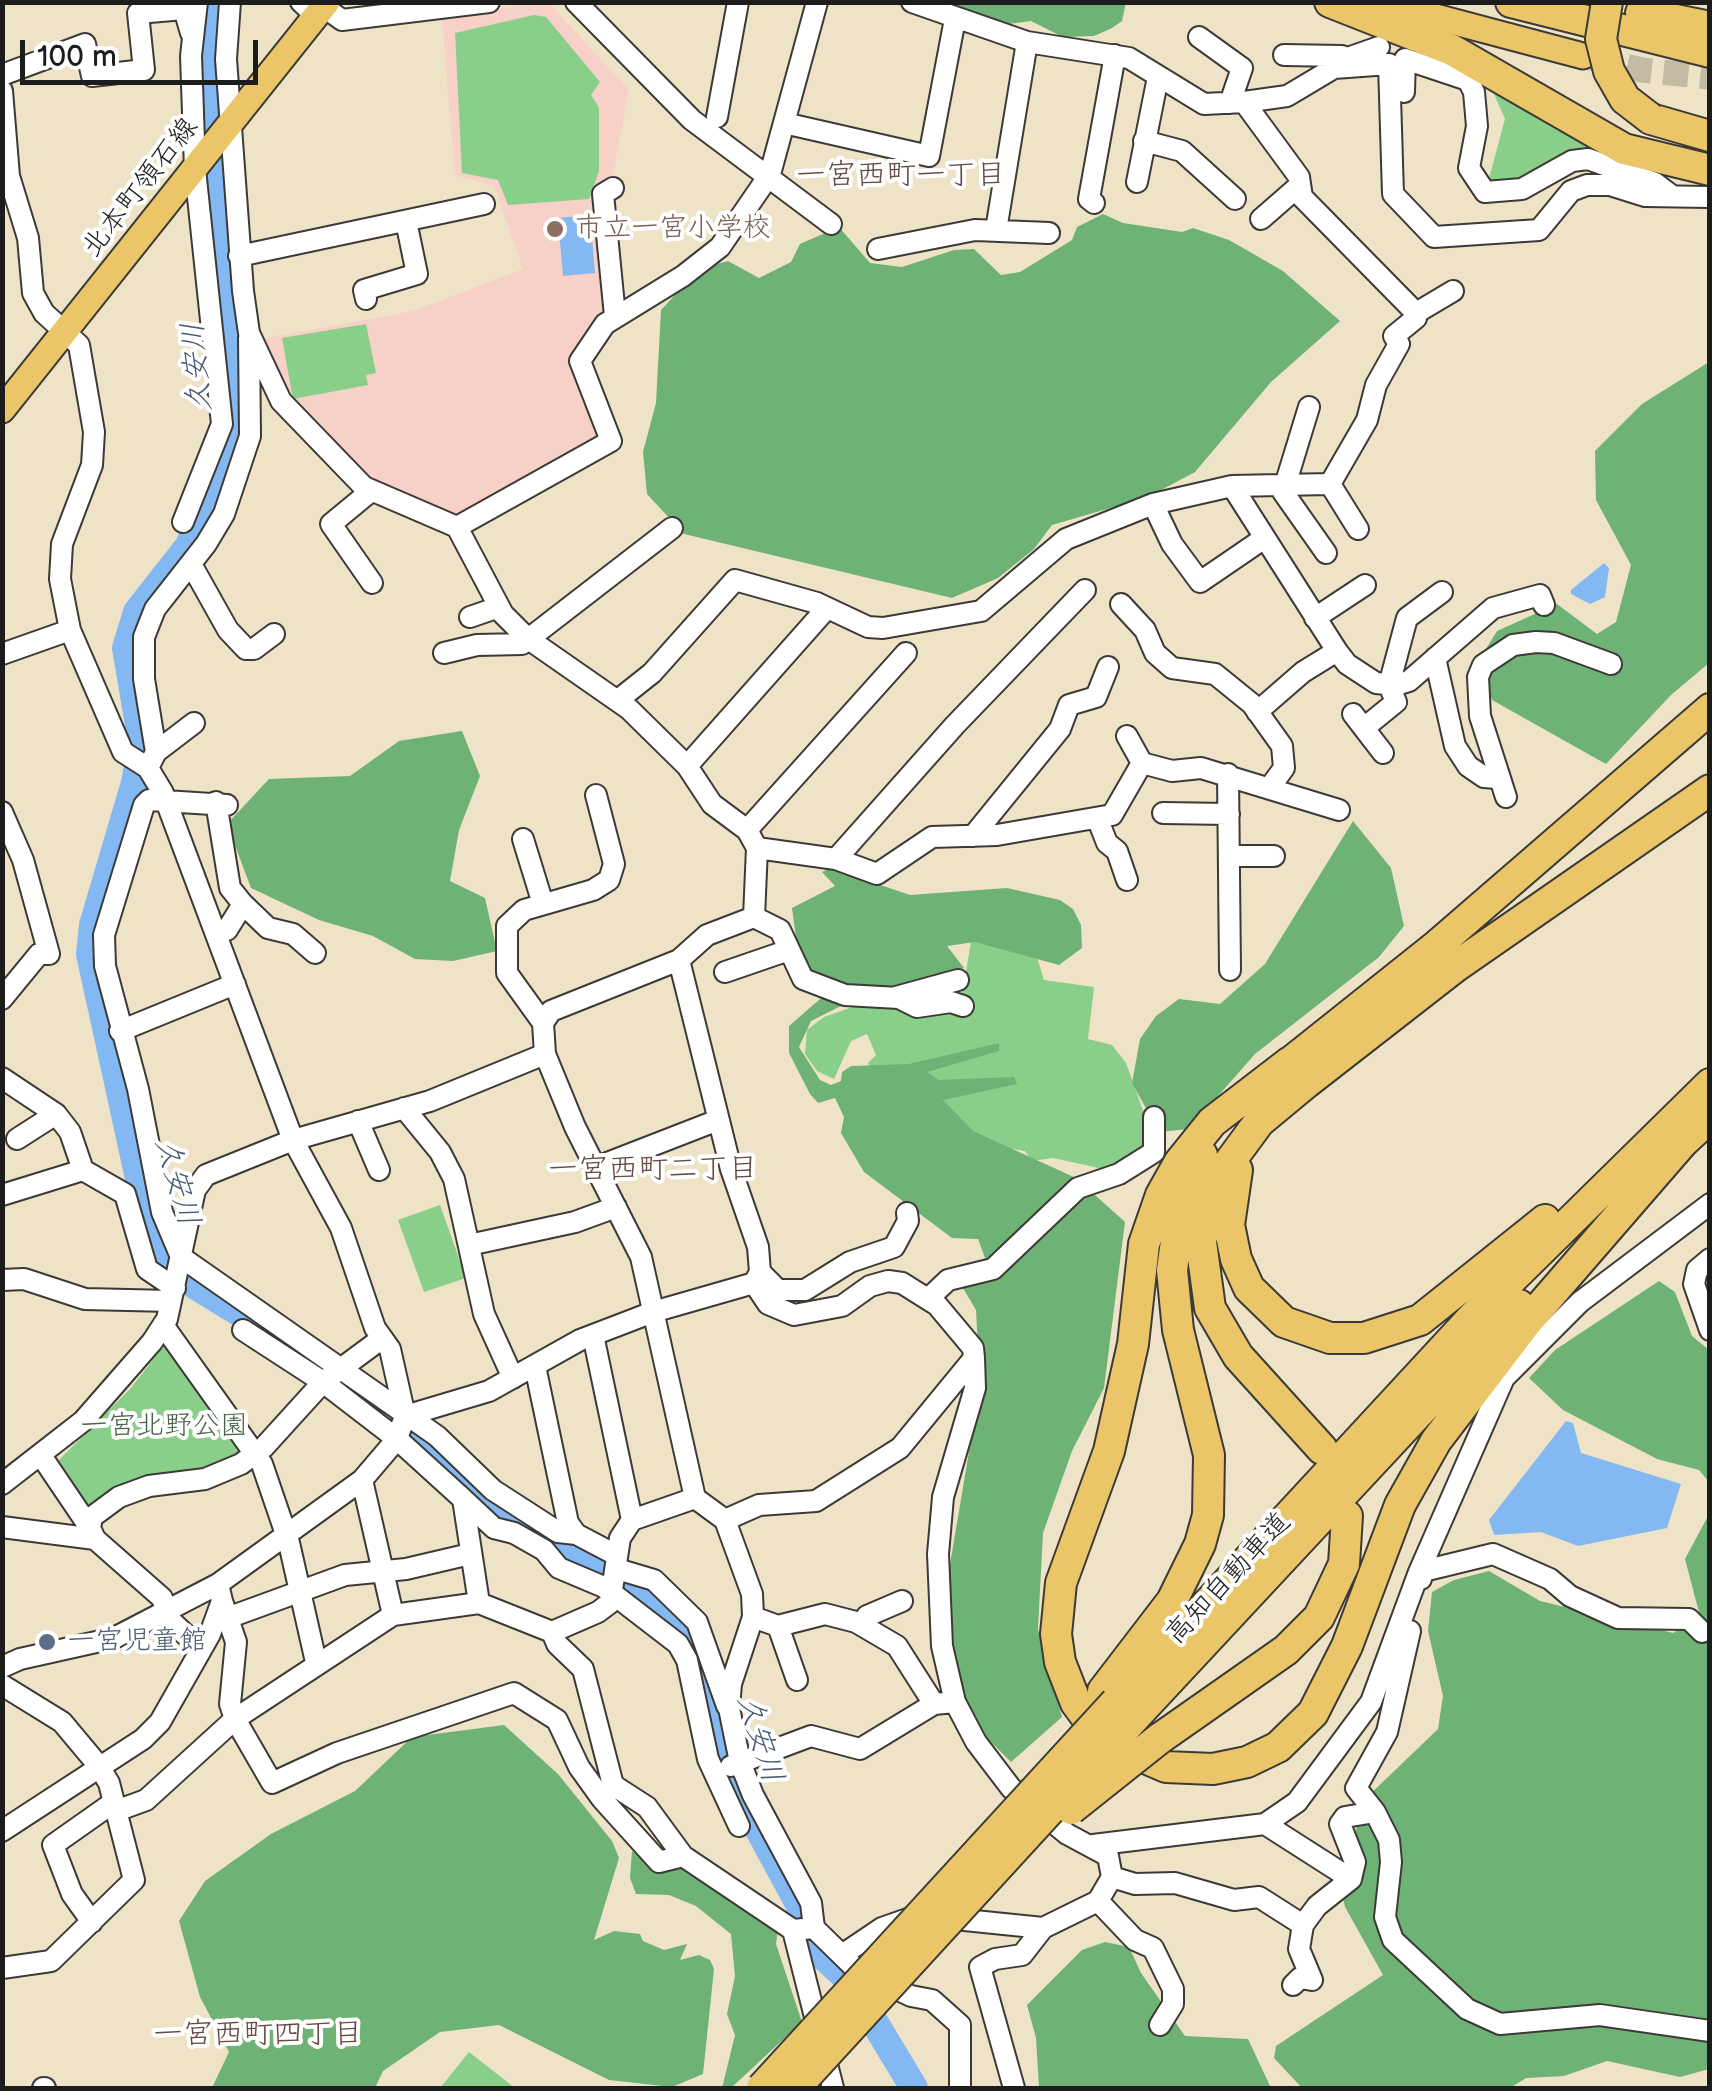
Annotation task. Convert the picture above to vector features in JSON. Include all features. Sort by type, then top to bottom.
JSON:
[{"type":"highway","points":[[1330,2],[1452,50],[1624,149],[1710,170]]},
{"type":"highway","points":[[1510,2],[1710,52]]},
{"type":"highway","points":[[1594,2],[1710,28]]},
{"type":"highway","points":[[1607,2],[1601,39],[1609,70],[1626,99],[1651,120],[1710,136]]},
{"type":"highway","points":[[812,2084],[846,2041],[1020,1855],[1159,1739],[1304,1635],[1331,1600],[1347,1548],[1333,1484],[1227,1342],[1210,1308],[1201,1258],[1206,1209],[1220,1175],[1298,1072],[1435,947],[1710,709]]},
{"type":"highway","points":[[762,2088],[1118,1704],[1200,1544],[1208,1515],[1209,1455],[1173,1300],[1174,1237],[1198,1162],[1223,1124],[1710,790]]},
{"type":"highway","points":[[1298,1072],[1244,1154],[1228,1206],[1231,1242],[1249,1288],[1270,1310],[1298,1330],[1347,1339],[1386,1334],[1438,1308],[1710,1081]]},
{"type":"highway","points":[[1298,1072],[1212,1122],[1178,1163],[1161,1195],[1144,1244],[1133,1344],[1113,1435],[1061,1583],[1058,1648],[1076,1702],[1096,1730],[1115,1746],[1166,1767],[1213,1770],[1248,1762],[1278,1746],[1313,1714],[1348,1646],[1400,1505],[1436,1441],[1526,1323],[1682,1142]]},
{"type":"highway","name":"高知自動車道","points":[[1333,1484],[1471,1319],[1710,1081]]},
{"type":"highway","name":"高知自動車道","points":[[812,2084],[1118,1704],[1333,1484],[1710,1117]]},
{"type":"main road","points":[[1379,2],[1583,56]]},
{"type":"main road","name":"北本町領石線","points":[[2,410],[195,169],[317,7]]},
{"type":"street","points":[[2,1830],[143,1738],[160,1722],[202,1650],[223,1601],[285,1533],[362,1480],[397,1438],[405,1416],[390,1349],[381,1339],[341,1228],[293,1140],[152,760],[142,654],[150,618],[224,514],[250,436],[249,333],[239,256],[240,219],[227,127],[230,2]]},
{"type":"street","points":[[317,7],[342,20],[488,2]]},
{"type":"street","points":[[576,2],[692,120],[770,174],[831,224]]},
{"type":"street","points":[[716,117],[738,2]]},
{"type":"street","points":[[457,527],[612,441],[580,361],[615,316],[683,276],[720,247],[770,174],[817,2]]},
{"type":"street","points":[[912,2],[1027,42],[1115,55],[1204,104],[1287,96],[1342,62],[1378,48]]},
{"type":"street","points":[[2,75],[85,44],[92,76],[144,70],[138,13],[188,4],[195,169],[222,424],[183,522]]},
{"type":"street","points":[[784,123],[929,156],[955,19]]},
{"type":"street","points":[[1199,37],[1242,68],[1237,102],[1300,184],[1302,197],[1416,313]]},
{"type":"street","points":[[996,230],[1008,198],[1027,42]]},
{"type":"street","points":[[192,46],[226,59]]},
{"type":"street","points":[[1094,203],[1089,199],[1115,55]]},
{"type":"street","points":[[1284,55],[1388,64],[1392,68],[1393,194],[1434,237],[1538,230],[1571,192],[1587,185],[1610,184],[1644,196],[1710,197]]},
{"type":"street","points":[[1404,100],[1405,59],[1468,80],[1474,92],[1477,126],[1469,168],[1485,192],[1522,189],[1572,160],[1588,159],[1655,184],[1672,196]]},
{"type":"street","points":[[1137,182],[1158,77]]},
{"type":"street","points":[[2,91],[9,176],[28,238],[33,293],[44,313],[79,345],[94,440],[92,465],[62,544],[60,578],[70,630],[123,752],[152,760]]},
{"type":"street","points":[[1144,141],[1182,151],[1235,199]]},
{"type":"street","points":[[1261,219],[1300,184]]},
{"type":"street","points":[[614,188],[602,194],[615,316]]},
{"type":"street","points":[[239,256],[484,204]]},
{"type":"street","points":[[366,299],[364,290],[417,274],[406,221]]},
{"type":"street","points":[[878,249],[996,230],[1049,233]]},
{"type":"street","points":[[1416,313],[1453,290]]},
{"type":"street","points":[[1330,484],[1368,420],[1376,385],[1399,344],[1394,336],[1416,318],[1416,313]]},
{"type":"street","points":[[249,333],[287,410],[371,491],[457,527],[500,607],[527,638],[618,700],[687,766],[712,804],[752,839],[836,859],[877,874],[924,840],[1098,820],[1112,815],[1142,764]]},
{"type":"street","points":[[1282,486],[1309,406]]},
{"type":"street","points":[[618,700],[652,674],[736,580],[827,608],[868,627],[883,628],[981,611],[1066,540],[1152,504],[1232,486],[1330,484]]},
{"type":"street","points":[[1330,484],[1358,529]]},
{"type":"street","points":[[1232,486],[1337,651],[1347,664],[1376,683],[1409,681],[1493,608],[1540,595],[1544,605]]},
{"type":"street","points":[[1282,486],[1326,553]]},
{"type":"street","points":[[371,491],[330,524],[372,583]]},
{"type":"street","points":[[1152,504],[1172,544],[1200,582],[1263,538]]},
{"type":"street","points":[[444,653],[477,645],[522,644],[672,528]]},
{"type":"street","points":[[191,564],[228,630],[246,649],[254,649],[274,634]]},
{"type":"street","points":[[1315,618],[1365,585]]},
{"type":"street","points":[[836,859],[955,725],[1085,590]]},
{"type":"street","points":[[1384,753],[1358,721],[1396,702],[1389,684],[1407,618],[1442,592]]},
{"type":"street","points":[[1121,604],[1145,630],[1155,654],[1172,668],[1215,674],[1257,712],[1282,746],[1284,768],[1270,787]]},
{"type":"street","points":[[470,617],[500,607]]},
{"type":"street","points":[[687,766],[827,608]]},
{"type":"street","points":[[144,673],[152,669],[160,626]]},
{"type":"street","points":[[2,654],[70,630]]},
{"type":"street","points":[[1435,658],[1460,757],[1501,788],[1478,699],[1483,665],[1512,645],[1536,642],[1554,643],[1611,664]]},
{"type":"street","points":[[1257,712],[1302,672],[1337,651]]},
{"type":"street","points":[[754,917],[752,839],[906,653]]},
{"type":"street","points":[[973,836],[1060,729],[1068,705],[1096,697],[1108,667]]},
{"type":"street","points":[[152,760],[194,723]]},
{"type":"street","points":[[1127,736],[1142,764],[1172,771],[1202,768],[1228,774],[1339,810]]},
{"type":"street","points":[[1228,774],[1230,970]]},
{"type":"street","points":[[596,795],[614,864],[609,880],[593,890],[524,910],[509,921],[507,974],[542,1024],[545,1054],[641,1257],[695,1498],[725,1520],[747,1572],[753,1617],[731,1684],[729,1708]]},
{"type":"street","points":[[314,953],[293,934],[270,935],[230,888],[222,804],[148,800],[104,936],[105,966],[138,1089],[162,1212],[181,1257],[437,1436],[493,1490],[558,1532],[576,1534]]},
{"type":"street","points":[[2,812],[24,860],[49,954],[39,954],[2,999]]},
{"type":"street","points":[[1163,813],[1229,814]]},
{"type":"street","points":[[1098,820],[1107,843],[1117,851],[1127,880]]},
{"type":"street","points":[[523,840],[543,904]]},
{"type":"street","points":[[1230,856],[1274,856]]},
{"type":"street","points":[[217,933],[227,930],[243,904]]},
{"type":"street","points":[[542,1024],[551,1011],[679,960],[707,936],[754,917],[780,930],[804,979],[845,994],[894,998],[917,1007],[950,1002],[963,1006]]},
{"type":"street","points":[[725,972],[789,950]]},
{"type":"street","points":[[679,960],[718,1120],[753,1230],[757,1277],[768,1304],[794,1315],[842,1306],[870,1286],[888,1281],[929,1298],[973,1348],[975,1388],[942,1497],[938,1554],[944,1703]]},
{"type":"street","points":[[894,998],[958,980]]},
{"type":"street","points":[[120,1030],[235,984]]},
{"type":"street","points":[[2,1484],[82,1421],[163,1325],[195,1190],[206,1175],[293,1140],[358,1121],[390,1106],[545,1054]]},
{"type":"street","points":[[2,1078],[56,1114],[70,1132],[82,1170],[125,1194],[147,1269],[173,1294]]},
{"type":"street","points":[[390,1106],[448,1165],[484,1314],[512,1378]]},
{"type":"street","points":[[17,1139],[56,1114]]},
{"type":"street","points":[[929,1298],[948,1280],[994,1269],[1078,1188],[1119,1174],[1154,1152],[1154,1117]]},
{"type":"street","points":[[596,1168],[718,1120]]},
{"type":"street","points":[[358,1121],[378,1170]]},
{"type":"street","points":[[2,1195],[82,1170]]},
{"type":"street","points":[[1093,1845],[1266,1824],[1298,1802],[1371,1702],[1419,1572],[1504,1378],[1580,1302],[1710,1204]]},
{"type":"street","points":[[469,1245],[575,1222],[616,1207]]},
{"type":"street","points":[[757,1277],[778,1290],[805,1290],[850,1262],[894,1246],[908,1221],[907,1213]]},
{"type":"street","points":[[1710,1260],[1698,1270],[1694,1284],[1710,1330]]},
{"type":"street","points":[[405,1416],[488,1391],[593,1335],[757,1277]]},
{"type":"street","points":[[2,1280],[24,1279],[85,1299],[173,1294]]},
{"type":"street","points":[[163,1325],[256,1454],[285,1533],[316,1662]]},
{"type":"street","points":[[244,1330],[323,1382],[397,1438],[494,1528],[514,1533],[544,1550],[560,1568],[604,1587],[615,1576]]},
{"type":"street","points":[[593,1335],[632,1520]]},
{"type":"street","points":[[93,1534],[92,1517],[120,1497],[150,1486],[205,1479],[256,1454],[323,1382],[381,1339]]},
{"type":"street","points":[[725,1520],[759,1505],[816,1501],[900,1448],[974,1358]]},
{"type":"street","points":[[534,1366],[568,1523],[678,1644],[686,1660],[708,1759],[739,1826]]},
{"type":"street","points":[[42,1456],[93,1534],[162,1598],[167,1612],[202,1650]]},
{"type":"street","points":[[362,1480],[392,1615]]},
{"type":"street","points":[[92,1922],[72,1894],[52,1845],[115,1806],[146,1800],[235,1719],[392,1615],[479,1604],[552,1632],[598,1612],[615,1576],[620,1538],[632,1520],[695,1498]]},
{"type":"street","points":[[463,1499],[479,1604]]},
{"type":"street","points":[[2,1528],[93,1534]]},
{"type":"street","points":[[2,1668],[114,1638],[167,1612],[328,1585],[345,1576],[470,1554]]},
{"type":"street","points":[[1419,1572],[1452,1568],[1493,1554],[1550,1579],[1570,1596],[1618,1618],[1689,1619],[1702,1632]]},
{"type":"street","points":[[1419,1572],[1422,1584],[1387,1732],[1356,1788],[1389,1840],[1385,1917],[1394,1940],[1467,2009],[1500,2024],[1600,2015],[1710,2030]]},
{"type":"street","points":[[615,1576],[654,1580],[697,1622],[729,1708],[740,1762],[753,1796],[811,1903],[804,1929],[812,2084]]},
{"type":"street","points":[[223,1601],[236,1642],[230,1704],[272,1783],[336,1753],[514,1692],[557,1720],[586,1778],[659,1862],[683,1856]]},
{"type":"street","points":[[864,1625],[867,1616],[902,1601]]},
{"type":"street","points":[[753,1617],[778,1626],[825,1614],[864,1625],[897,1646],[1011,1788],[1068,1834],[1108,1856],[1112,1877],[1098,1901],[1043,1928],[1022,1956],[995,1959],[980,1968],[1014,2088]]},
{"type":"street","points":[[778,1626],[797,1680]]},
{"type":"street","points":[[552,1632],[557,1644],[583,1670],[612,1784],[648,1807],[683,1856],[804,1929],[858,1971],[910,1996],[932,2000],[960,2025],[960,2088]]},
{"type":"street","points":[[2,1685],[62,1722],[98,1764],[115,1806],[134,1880],[50,1961],[2,1968]]},
{"type":"street","points":[[715,1771],[811,1736],[860,1749],[944,1703]]},
{"type":"street","points":[[1294,1985],[1300,1978],[1312,1980],[1299,1949],[1303,1924],[1317,1906],[1350,1879],[1354,1862],[1340,1824],[1345,1817],[1374,1812]]},
{"type":"street","points":[[1266,1824],[1350,1879]]},
{"type":"street","points":[[1112,1877],[1135,1884],[1175,1883],[1234,1900],[1259,1897],[1303,1924]]},
{"type":"street","points":[[1098,1901],[1135,1940],[1152,1948],[1172,1988],[1173,2004],[1160,2025]]},
{"type":"street","points":[[842,1955],[882,1928],[912,1916],[1043,1928]]},
{"type":"shaded area","name":"市立一宮小学校","points":[[549,3],[629,90],[611,184],[608,312],[569,365],[577,370],[603,432],[599,445],[459,519],[375,485],[295,407],[262,339],[413,311],[523,269],[494,186],[455,175],[442,17]]},
{"type":"green space","points":[[1126,2],[1122,21],[1112,28],[1094,36],[1063,37],[1031,21],[1001,25],[935,3]]},
{"type":"green space","points":[[534,15],[546,17],[600,82],[591,95],[599,107],[599,171],[589,199],[508,205],[498,180],[462,173],[455,33]]},
{"type":"green space","points":[[1491,87],[1591,148],[1573,152],[1529,179],[1488,182],[1505,119]]},
{"type":"green space","points":[[1103,214],[1123,223],[1182,232],[1193,228],[1229,240],[1283,271],[1340,321],[1271,382],[1195,472],[1148,497],[1052,525],[1034,549],[998,578],[952,598],[684,534],[647,494],[643,452],[656,403],[661,310],[699,269],[728,261],[759,278],[791,262],[800,244],[839,227],[870,263],[902,267],[954,250],[974,249],[1001,275],[1020,272],[1072,240],[1077,227]]},
{"type":"green space","points":[[366,324],[376,373],[366,375],[368,385],[293,399],[282,338]]},
{"type":"green space","points":[[1709,362],[1709,663],[1671,695],[1606,764],[1492,700],[1478,662],[1497,631],[1557,604],[1597,634],[1616,622],[1631,565],[1596,500],[1595,451],[1642,404]]},
{"type":"green space","points":[[462,731],[480,776],[459,830],[450,881],[485,898],[497,951],[453,961],[415,959],[373,936],[319,920],[251,888],[227,824],[269,779],[350,776],[399,741]]},
{"type":"green space","points":[[1353,821],[1391,868],[1404,926],[1379,957],[1255,1054],[1189,1129],[1159,1132],[1132,1083],[1140,1039],[1156,1016],[1179,999],[1220,1004],[1265,964]]},
{"type":"green space","points":[[830,868],[910,895],[1007,888],[1060,900],[1073,909],[1081,925],[1082,948],[1059,965],[975,942],[947,946],[964,968],[929,983],[887,992],[840,988],[800,967],[792,908],[835,886],[822,872]]},
{"type":"green space","points":[[972,937],[1035,951],[1044,980],[1094,987],[1088,1039],[1112,1045],[1126,1063],[1146,1119],[1148,1152],[1127,1154],[1117,1172],[1053,1158],[1032,1161],[1025,1151],[987,1145],[952,1119],[935,1082],[872,1073],[868,1063],[876,1055],[867,1034],[851,1041],[834,1079],[817,1071],[805,1054],[807,1030],[824,1017],[875,999],[959,1011]]},
{"type":"green space","points":[[832,996],[847,1003],[811,1021],[799,1047],[820,1080],[831,1085],[841,1081],[842,1072],[851,1066],[909,1064],[999,1043],[999,1051],[927,1072],[939,1080],[1014,1077],[1017,1084],[943,1100],[973,1131],[1076,1178],[1125,1222],[1104,1388],[1072,1451],[1043,1533],[1038,1629],[1062,1717],[1011,1762],[988,1739],[965,1698],[948,1647],[947,1582],[980,1387],[976,1310],[960,1283],[992,1277],[978,1239],[952,1238],[864,1172],[841,1133],[844,1117],[835,1098],[818,1103],[810,1094],[789,1053],[789,1026],[820,999]]},
{"type":"green space","points":[[440,1205],[466,1278],[424,1292],[398,1220]]},
{"type":"green space","points":[[1659,1281],[1675,1292],[1692,1336],[1709,1350],[1709,1482],[1699,1470],[1657,1459],[1563,1410],[1529,1378],[1555,1350]]},
{"type":"green space","name":"一宮北野公園","points":[[164,1346],[170,1346],[243,1448],[243,1456],[84,1510],[58,1461],[130,1389]]},
{"type":"green space","points":[[1709,1514],[1709,2069],[1680,2077],[1607,2061],[1564,2076],[1526,2078],[1510,2088],[1302,2088],[1274,2058],[1276,2046],[1383,1975],[1345,1907],[1336,1867],[1355,1833],[1364,1800],[1438,1729],[1443,1696],[1428,1631],[1432,1592],[1454,1580],[1489,1571],[1540,1601],[1673,1633],[1700,1616],[1685,1559]]},
{"type":"green space","points":[[504,1725],[558,1774],[612,1841],[619,1858],[594,1940],[614,1931],[640,1934],[643,1941],[664,1950],[687,1944],[680,1960],[699,1955],[710,1960],[714,1969],[703,2074],[672,2087],[609,2080],[499,2025],[440,2032],[383,2071],[375,2088],[212,2088],[229,2052],[200,1997],[179,1921],[205,1881],[271,1834],[355,1791],[412,1737]]},
{"type":"green space","points":[[632,1851],[657,1867],[684,1861],[778,1929],[776,1944],[802,2022],[731,2088],[722,2088],[735,2035],[727,2014],[735,1976],[731,1934],[696,1906],[669,1895],[636,1894],[630,1878]]},
{"type":"green space","points":[[1105,1942],[1129,1947],[1141,1973],[1185,2036],[1248,2039],[1271,2088],[1039,2088],[1036,2038],[1027,2005],[1082,1950]]},
{"type":"green space","points":[[469,2052],[515,2088],[440,2088]]},
{"type":"water","points":[[590,215],[595,273],[563,276],[558,218]]},
{"type":"water","points":[[1604,563],[1609,568],[1605,597],[1590,604],[1571,594],[1571,590]]},
{"type":"water","points":[[1566,1421],[1573,1423],[1581,1453],[1681,1484],[1667,1528],[1578,1546],[1541,1532],[1494,1535],[1489,1520]]},
{"type":"waterway","name":"久安川","points":[[211,2],[207,102],[221,308],[237,429],[202,520],[188,547],[137,612],[126,648],[142,743],[135,783],[93,925],[90,954],[152,1238],[160,1252],[196,1286],[291,1344]]},
{"type":"waterway","name":"久安川","points":[[335,1373],[477,1490],[567,1553],[647,1593],[674,1613],[690,1633],[702,1658],[732,1780],[804,1913],[812,1946],[849,1980],[914,2088]]},
{"type":"tunnel","points":[[1591,58],[1642,70],[1710,77]]},
{"type":"place","name":"市立一宮小学校","points":[[555,229]]},
{"type":"place","name":"一宮児童館","points":[[47,1642]]},
{"type":"district","name":"一宮西町一丁目","points":[[901,176]]},
{"type":"district","name":"一宮西町二丁目","points":[[653,1170]]},
{"type":"district","name":"一宮西町四丁目","points":[[258,2035]]}]
